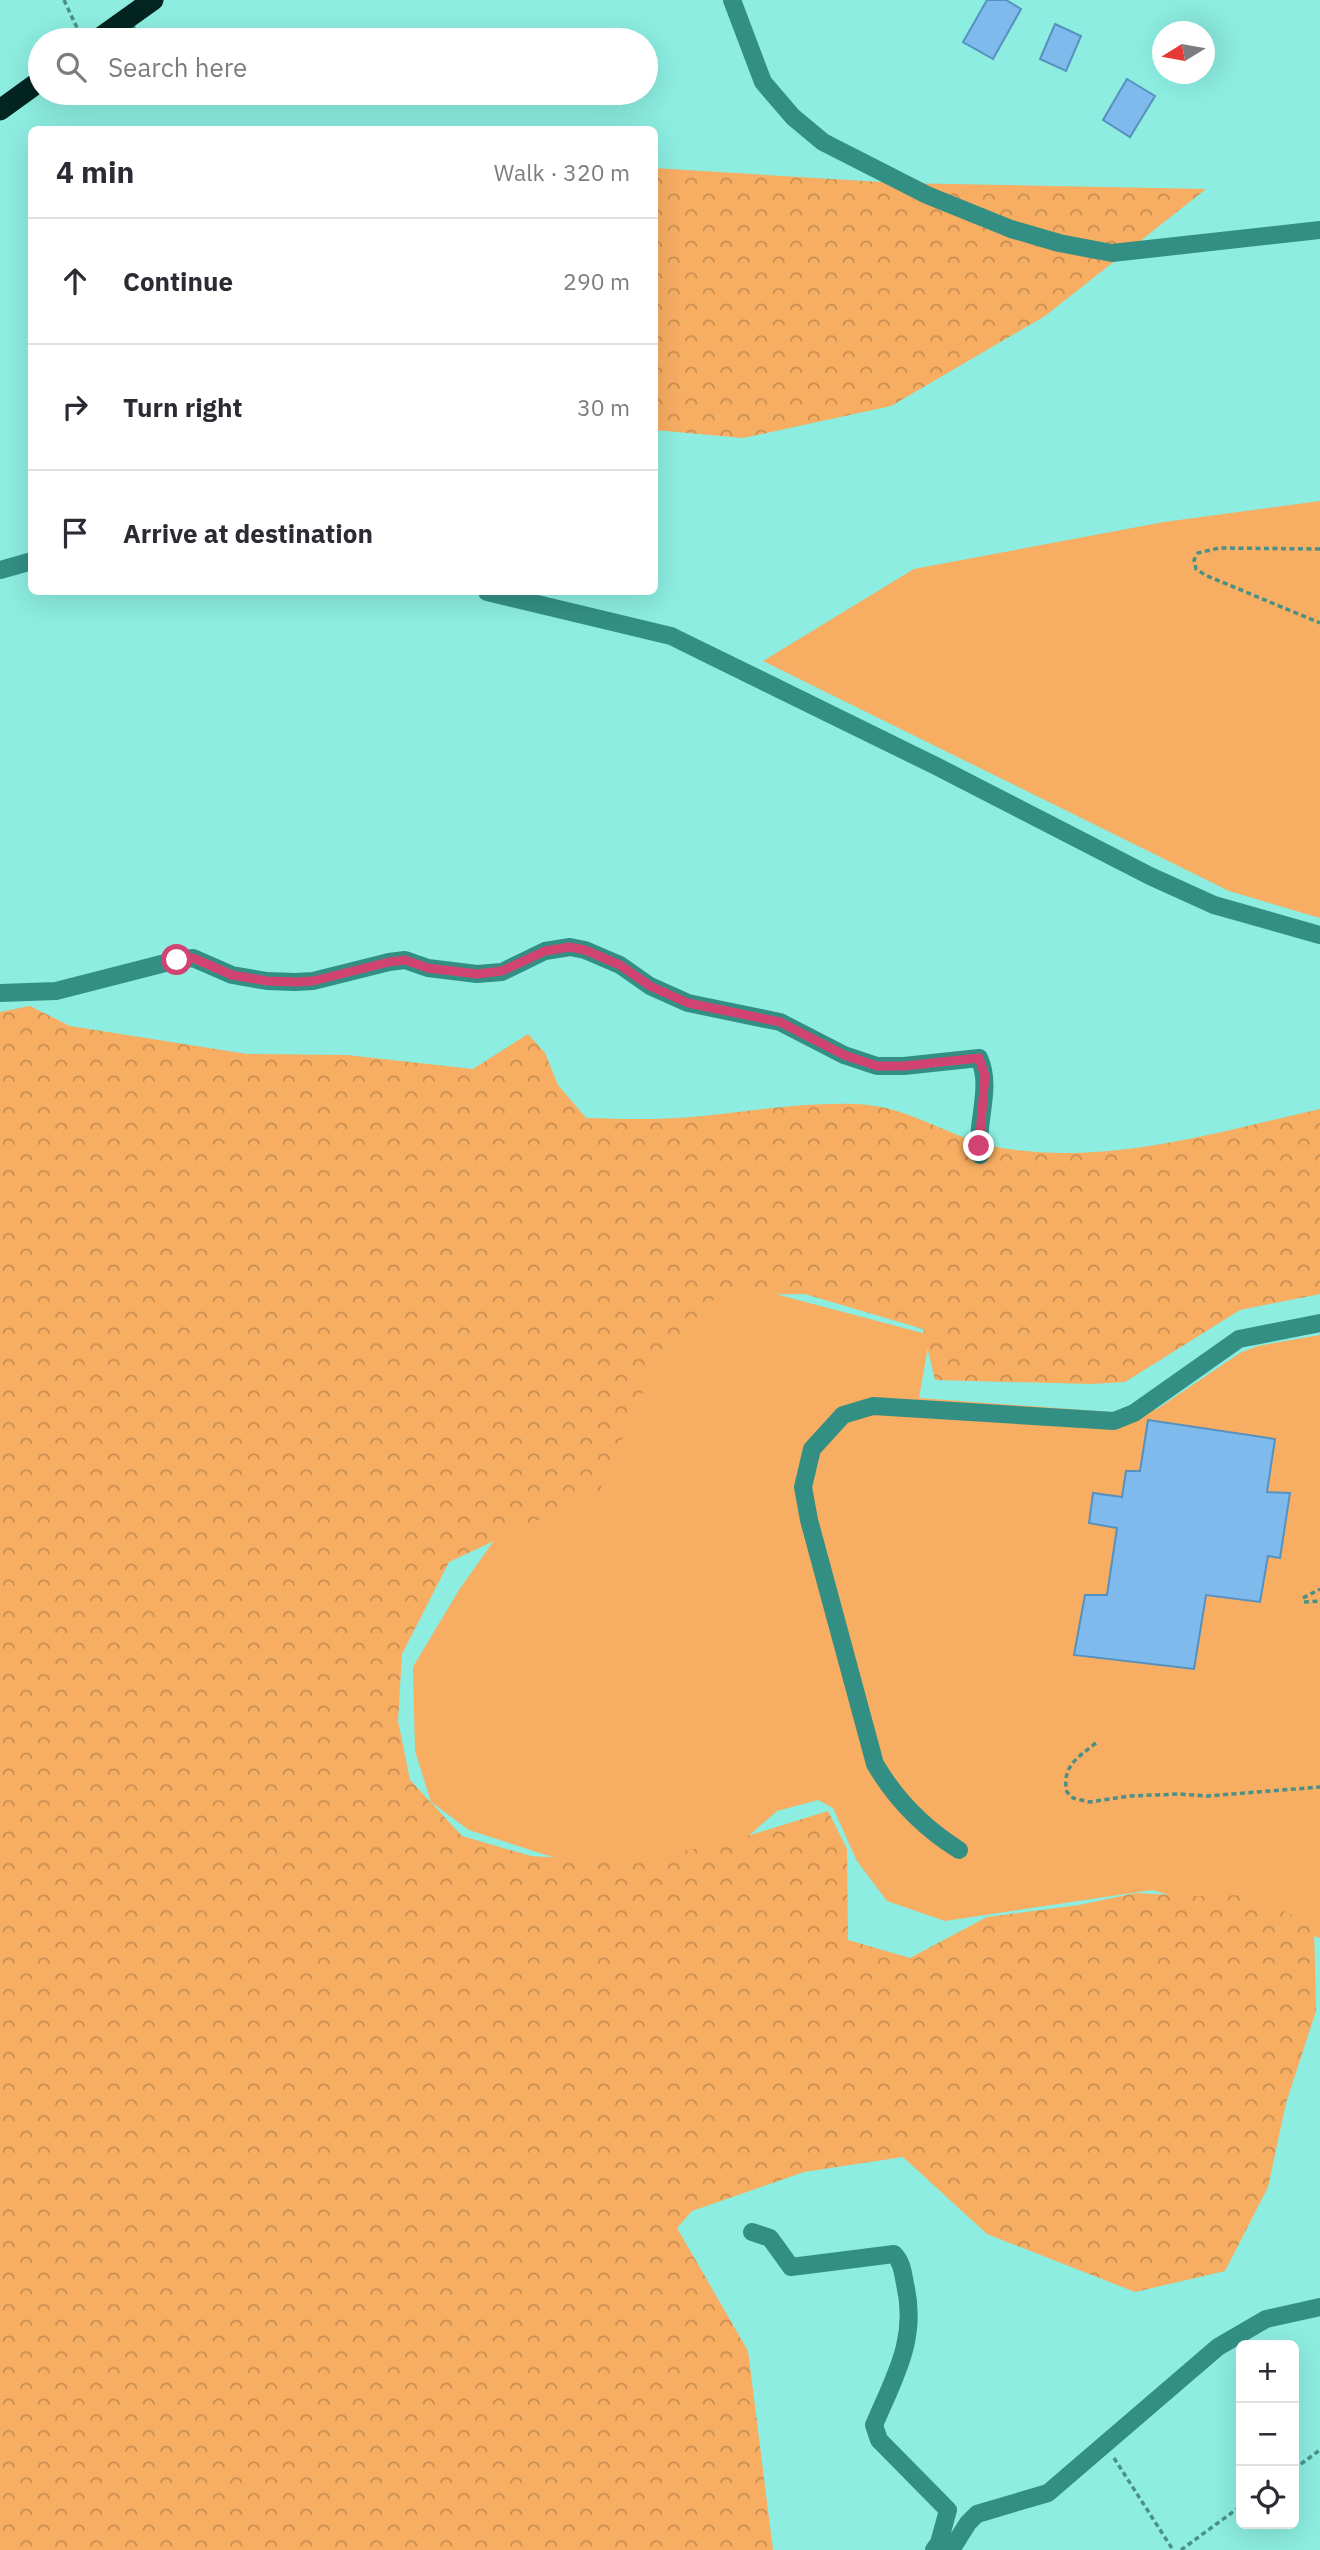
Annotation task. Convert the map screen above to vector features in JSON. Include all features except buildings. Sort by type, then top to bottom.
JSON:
[{"type":"highway","points":[[113,28],[153,0]]},
{"type":"highway","points":[[0,110],[28,90]]},
{"type":"street","points":[[732,0],[763,82],[793,117],[823,142],[927,195],[1011,229],[1059,243],[1112,253],[1320,230]]},
{"type":"street","points":[[120,23],[124,28]]},
{"type":"street","points":[[0,570],[28,562]]},
{"type":"street","points":[[499,595],[671,636],[934,765],[1150,876],[1214,905],[1320,935]]},
{"type":"street","points":[[0,993],[56,991],[193,958],[232,975],[267,981],[313,981],[405,960],[428,968],[477,974],[502,971],[545,951],[570,947],[585,950],[620,965],[650,986],[688,1003],[780,1022],[844,1055],[877,1066],[904,1066],[979,1058],[985,1076],[979,1136],[980,1155]]},
{"type":"street","points":[[959,1850],[934,1834],[915,1815],[887,1784],[876,1764],[809,1520],[803,1487],[812,1449],[843,1415],[873,1406],[1114,1421],[1134,1413],[1239,1339],[1320,1323]]},
{"type":"street","points":[[752,2232],[770,2238],[791,2267],[894,2254],[900,2260],[909,2301],[907,2347],[874,2425],[879,2440],[948,2510],[939,2543],[934,2550]]},
{"type":"street","points":[[951,2550],[977,2514],[1048,2493],[1218,2347],[1266,2319],[1320,2307]]},
{"type":"path","points":[[64,0],[77,28]]},
{"type":"path","points":[[1320,549],[1219,548],[1198,553],[1194,561],[1196,569],[1205,575],[1320,623]]},
{"type":"path","points":[[1320,1589],[1304,1600],[1320,1601]]},
{"type":"path","points":[[1096,1743],[1072,1763],[1065,1775],[1068,1792],[1080,1801],[1129,1796],[1271,1793],[1320,1787]]},
{"type":"path","points":[[1105,2445],[1173,2550]]},
{"type":"path","points":[[1298,2466],[1320,2450]]},
{"type":"path","points":[[1181,2550],[1236,2510]]},
{"type":"green space","points":[[658,168],[897,183],[1206,189],[1045,316],[891,406],[743,438],[658,430]]},
{"type":"green space","points":[[1320,501],[1320,918],[1229,891],[763,661],[914,569],[1164,522]]},
{"type":"green space","points":[[30,1006],[70,1026],[247,1054],[347,1055],[473,1069],[528,1034],[545,1053],[558,1085],[586,1118],[679,1118],[794,1106],[856,1104],[895,1111],[983,1144],[1042,1152],[1082,1153],[1162,1144],[1320,1109],[1320,1294],[1240,1310],[1125,1382],[1091,1384],[935,1380],[923,1329],[805,1294],[718,1295],[659,1356],[599,1492],[449,1562],[402,1654],[398,1721],[410,1780],[462,1836],[531,1856],[630,1862],[728,1842],[828,1811],[847,1849],[848,1940],[910,1958],[987,1917],[1079,1905],[1136,1893],[1248,1895],[1314,1925],[1316,2011],[1286,2103],[1268,2187],[1225,2271],[1135,2292],[987,2234],[903,2157],[804,2172],[692,2211],[677,2228],[748,2351],[773,2550],[0,2550],[0,1012]]},
{"type":"green space","points":[[712,1290],[764,1291],[930,1335],[919,1398],[1111,1412],[1157,1409],[1240,1353],[1258,1346],[1320,1335],[1320,1938],[1152,1890],[945,1921],[887,1901],[857,1861],[833,1808],[818,1800],[777,1811],[723,1858],[636,1880],[469,1830],[431,1802],[415,1751],[413,1667],[459,1590],[573,1429]]},
{"type":"route","points":[[177,960],[193,958],[232,975],[295,982],[313,981],[405,960],[428,968],[477,974],[502,971],[557,948],[585,950],[620,965],[650,986],[688,1003],[780,1022],[844,1055],[877,1066],[904,1066],[979,1058],[985,1076],[979,1146]]}]
